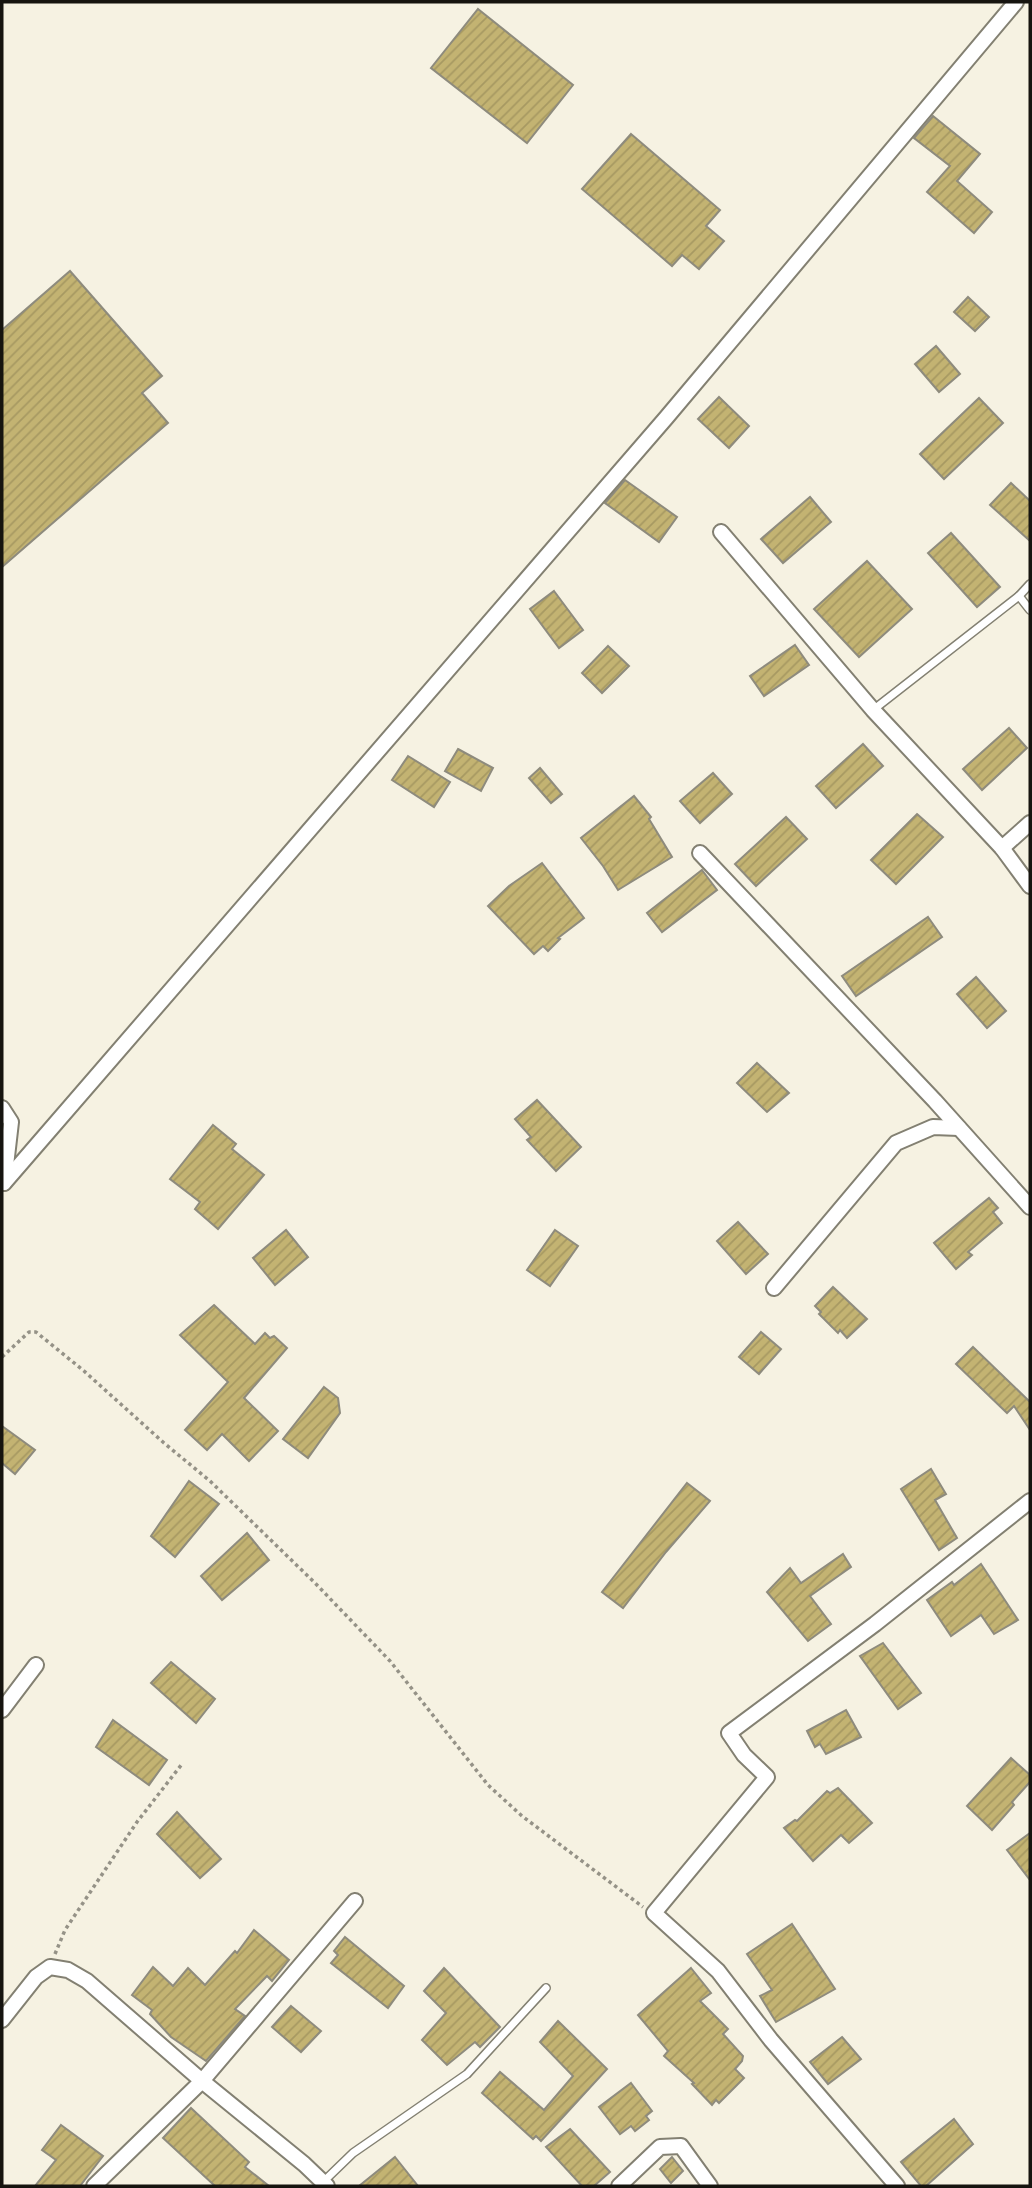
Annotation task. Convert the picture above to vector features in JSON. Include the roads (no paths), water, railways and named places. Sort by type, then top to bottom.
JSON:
[{"type":"street","points":[[3,1185],[666,418],[1016,2]]},
{"type":"street","points":[[721,532],[873,710],[1002,848],[1030,886]]},
{"type":"street","points":[[1002,848],[1030,823]]},
{"type":"street","points":[[700,853],[959,1128],[1030,1208]]},
{"type":"street","points":[[2,1108],[11,1122],[3,1185]]},
{"type":"street","points":[[774,1288],[896,1143],[933,1127],[959,1128]]},
{"type":"street","points":[[897,2186],[771,2039],[718,1970],[654,1913],[766,1777],[744,1755],[729,1734],[875,1624],[1030,1501]]},
{"type":"street","points":[[2,1710],[36,1665]]},
{"type":"street","points":[[94,2186],[202,2081],[355,1900]]},
{"type":"street","points":[[2,2020],[36,1977],[50,1967],[68,1970],[87,1981],[325,2184]]},
{"type":"street","points":[[619,2186],[660,2147],[681,2146],[710,2186]]},
{"type":"lane","points":[[873,710],[1019,596],[1030,584]]},
{"type":"lane","points":[[1019,596],[1030,610]]},
{"type":"lane","points":[[325,2184],[353,2153],[467,2074],[546,1988]]}]
